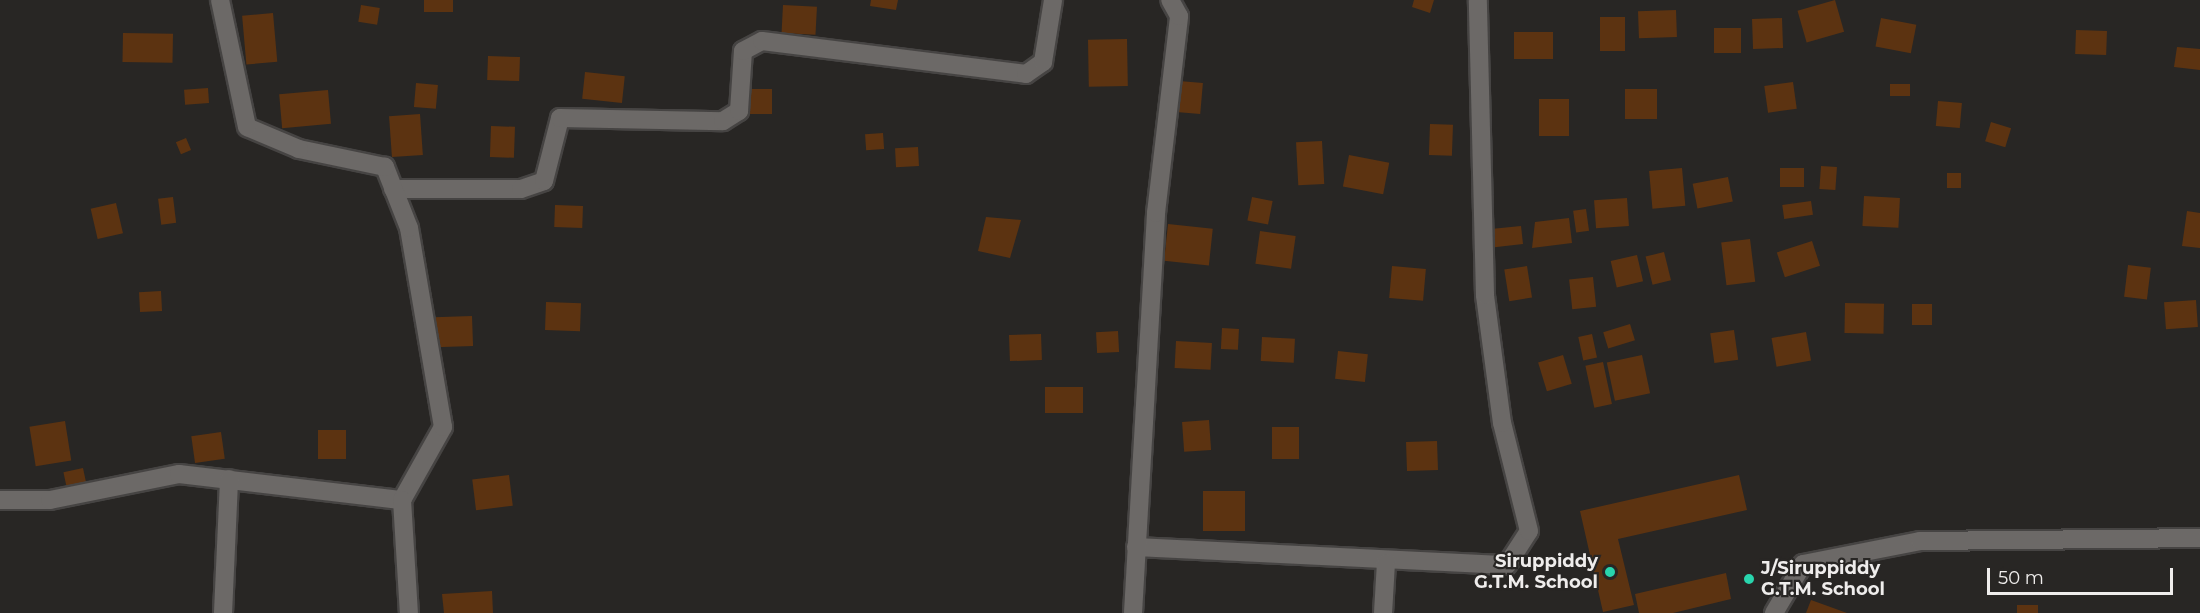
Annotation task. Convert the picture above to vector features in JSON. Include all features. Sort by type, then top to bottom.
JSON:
[{"type":"street","points":[[220,0],[247,127],[299,149],[385,167],[409,228],[443,427],[402,500],[409,613]]},
{"type":"street","points":[[393,189],[521,189],[544,181],[560,117],[723,121],[739,111],[743,51],[762,41],[1026,74],[1043,62],[1053,0]]},
{"type":"street","points":[[1133,613],[1156,213],[1179,16],[1170,0]]},
{"type":"street","points":[[1136,547],[1386,563],[1507,565],[1529,531],[1502,423],[1485,295],[1478,0]]},
{"type":"street","points":[[0,500],[50,500],[179,474],[402,500]]},
{"type":"street","points":[[223,613],[229,479]]},
{"type":"street","points":[[1774,613],[1803,564],[1920,541],[2200,538]]},
{"type":"street","points":[[1383,613],[1386,563]]},
{"type":"building","points":[[424,0],[453,0],[453,12],[424,12]]},
{"type":"building","points":[[871,0],[898,0],[896,10],[870,6]]},
{"type":"building","points":[[1414,0],[1434,0],[1430,13],[1412,7]]},
{"type":"building","points":[[1835,0],[1844,32],[1807,42],[1798,11]]},
{"type":"building","points":[[361,5],[380,8],[377,25],[358,22]]},
{"type":"building","points":[[783,5],[817,7],[815,35],[782,33]]},
{"type":"building","points":[[1676,10],[1677,37],[1639,38],[1638,11]]},
{"type":"building","points":[[273,13],[277,62],[246,65],[242,16]]},
{"type":"building","points":[[1600,17],[1625,17],[1625,51],[1600,51]]},
{"type":"building","points":[[1782,18],[1783,48],[1753,49],[1752,19]]},
{"type":"building","points":[[1881,18],[1916,25],[1911,53],[1875,46]]},
{"type":"building","points":[[1714,28],[1741,28],[1741,53],[1714,53]]},
{"type":"building","points":[[2076,30],[2107,31],[2106,55],[2075,54]]},
{"type":"building","points":[[1514,32],[1553,32],[1553,59],[1514,59]]},
{"type":"building","points":[[123,33],[173,34],[172,63],[122,62]]},
{"type":"building","points":[[1127,39],[1128,86],[1089,87],[1088,40]]},
{"type":"building","points":[[2177,47],[2200,49],[2200,70],[2174,67]]},
{"type":"building","points":[[488,56],[520,57],[519,81],[487,80]]},
{"type":"building","points":[[585,72],[625,76],[622,103],[582,99]]},
{"type":"building","points":[[1179,81],[1203,83],[1200,114],[1176,112]]},
{"type":"building","points":[[1793,82],[1797,109],[1768,113],[1764,86]]},
{"type":"building","points":[[416,83],[438,85],[436,109],[414,107]]},
{"type":"building","points":[[1890,84],[1910,84],[1910,96],[1890,96]]},
{"type":"building","points":[[208,88],[209,103],[185,105],[184,90]]},
{"type":"building","points":[[746,89],[772,89],[772,114],[746,114]]},
{"type":"building","points":[[1625,89],[1657,89],[1657,119],[1625,119]]},
{"type":"building","points":[[328,90],[331,124],[282,128],[279,94]]},
{"type":"building","points":[[1539,99],[1569,99],[1569,136],[1539,136]]},
{"type":"building","points":[[1938,101],[1962,103],[1960,128],[1936,126]]},
{"type":"building","points":[[420,114],[423,155],[392,157],[389,116]]},
{"type":"building","points":[[1991,122],[2011,128],[2005,147],[1985,141]]},
{"type":"building","points":[[1430,124],[1453,125],[1452,156],[1429,155]]},
{"type":"building","points":[[491,126],[515,127],[514,158],[490,157]]},
{"type":"building","points":[[883,133],[884,149],[866,150],[865,134]]},
{"type":"building","points":[[186,138],[191,150],[181,154],[176,142]]},
{"type":"building","points":[[1322,141],[1324,184],[1298,185],[1296,142]]},
{"type":"building","points":[[918,147],[919,166],[896,167],[895,148]]},
{"type":"building","points":[[1349,155],[1389,163],[1383,194],[1343,186]]},
{"type":"building","points":[[1821,166],[1837,167],[1835,190],[1819,189]]},
{"type":"building","points":[[1682,168],[1685,206],[1652,209],[1649,171]]},
{"type":"building","points":[[1780,168],[1804,168],[1804,187],[1780,187]]},
{"type":"building","points":[[1947,173],[1961,173],[1961,188],[1947,188]]},
{"type":"building","points":[[1728,177],[1733,202],[1697,208],[1693,184]]},
{"type":"building","points":[[1864,196],[1900,198],[1898,228],[1862,226]]},
{"type":"building","points":[[173,197],[176,223],[161,225],[158,199]]},
{"type":"building","points":[[1252,197],[1273,201],[1268,225],[1247,221]]},
{"type":"building","points":[[1627,198],[1629,226],[1596,228],[1594,200]]},
{"type":"building","points":[[1811,201],[1813,215],[1784,219],[1782,205]]},
{"type":"building","points":[[116,203],[123,233],[98,239],[91,209]]},
{"type":"building","points":[[555,205],[583,206],[582,228],[554,227]]},
{"type":"building","points":[[1586,209],[1589,231],[1576,233],[1573,211]]},
{"type":"building","points":[[2187,211],[2200,213],[2200,248],[2182,246]]},
{"type":"building","points":[[986,217],[1021,220],[1010,258],[978,251]]},
{"type":"building","points":[[1569,218],[1572,243],[1532,248],[1535,222]]},
{"type":"building","points":[[1168,224],[1213,229],[1209,266],[1164,261]]},
{"type":"building","points":[[1521,226],[1523,244],[1488,248],[1491,229]]},
{"type":"building","points":[[1260,231],[1296,236],[1291,269],[1255,264]]},
{"type":"building","points":[[1750,239],[1755,282],[1726,285],[1721,243]]},
{"type":"building","points":[[1812,241],[1820,266],[1785,277],[1777,252]]},
{"type":"building","points":[[1664,252],[1671,280],[1653,285],[1646,257]]},
{"type":"building","points":[[1637,255],[1643,281],[1617,287],[1611,261]]},
{"type":"building","points":[[2128,265],[2151,268],[2147,300],[2124,297]]},
{"type":"building","points":[[1392,266],[1426,269],[1423,301],[1389,298]]},
{"type":"building","points":[[1527,266],[1532,298],[1509,301],[1504,270]]},
{"type":"building","points":[[1593,277],[1596,307],[1572,309],[1569,280]]},
{"type":"building","points":[[161,291],[162,311],[140,312],[139,292]]},
{"type":"building","points":[[2196,300],[2198,327],[2166,329],[2164,302]]},
{"type":"building","points":[[546,302],[581,303],[580,331],[545,330]]},
{"type":"building","points":[[1845,303],[1884,304],[1883,334],[1844,333]]},
{"type":"building","points":[[1912,304],[1932,304],[1932,325],[1912,325]]},
{"type":"building","points":[[472,316],[473,346],[435,347],[434,317]]},
{"type":"building","points":[[1630,324],[1635,340],[1608,348],[1603,332]]},
{"type":"building","points":[[1222,328],[1239,329],[1238,350],[1221,349]]},
{"type":"building","points":[[1734,330],[1738,360],[1714,363],[1710,333]]},
{"type":"building","points":[[1118,331],[1119,352],[1097,353],[1096,332]]},
{"type":"building","points":[[1806,332],[1811,361],[1777,367],[1772,338]]},
{"type":"building","points":[[1041,334],[1042,360],[1010,361],[1009,335]]},
{"type":"building","points":[[1592,334],[1597,357],[1583,360],[1578,337]]},
{"type":"building","points":[[1262,337],[1295,339],[1294,363],[1261,361]]},
{"type":"building","points":[[1176,341],[1212,343],[1211,370],[1175,368]]},
{"type":"building","points":[[1338,351],[1368,354],[1365,382],[1335,379]]},
{"type":"building","points":[[1563,355],[1572,384],[1547,391],[1538,363]]},
{"type":"building","points":[[1642,355],[1650,393],[1615,401],[1607,362]]},
{"type":"building","points":[[1603,362],[1612,404],[1594,408],[1585,366]]},
{"type":"building","points":[[1045,387],[1083,387],[1083,413],[1045,413]]},
{"type":"building","points":[[1209,420],[1211,450],[1184,452],[1182,422]]},
{"type":"building","points":[[65,421],[71,461],[36,466],[29,427]]},
{"type":"building","points":[[1272,427],[1299,427],[1299,459],[1272,459]]},
{"type":"building","points":[[318,430],[346,430],[346,459],[318,459]]},
{"type":"building","points":[[221,432],[225,459],[195,463],[191,436]]},
{"type":"building","points":[[1437,441],[1438,470],[1407,471],[1406,442]]},
{"type":"building","points":[[83,468],[87,487],[67,491],[63,472]]},
{"type":"building","points":[[509,475],[513,506],[476,510],[472,480]]},
{"type":"building","name":"Siruppiddy G.T.M. School","points":[[1739,475],[1747,510],[1618,539],[1634,605],[1603,612],[1580,511]]},
{"type":"building","points":[[1203,491],[1245,491],[1245,531],[1203,531]]},
{"type":"building","name":"Siruppiddy G.T.M. School","points":[[1726,573],[1731,599],[1673,613],[1639,613],[1635,594]]},
{"type":"building","points":[[492,591],[493,613],[444,613],[442,594]]},
{"type":"building","points":[[1811,600],[1847,613],[1806,613]]},
{"type":"building","points":[[2017,605],[2038,605],[2038,613],[2017,613]]},
{"type":"place","name":"Siruppiddy G.T.M. School","points":[[1610,572]]},
{"type":"place","name":"J/Siruppiddy G.T.M. School","points":[[1749,579]]}]
